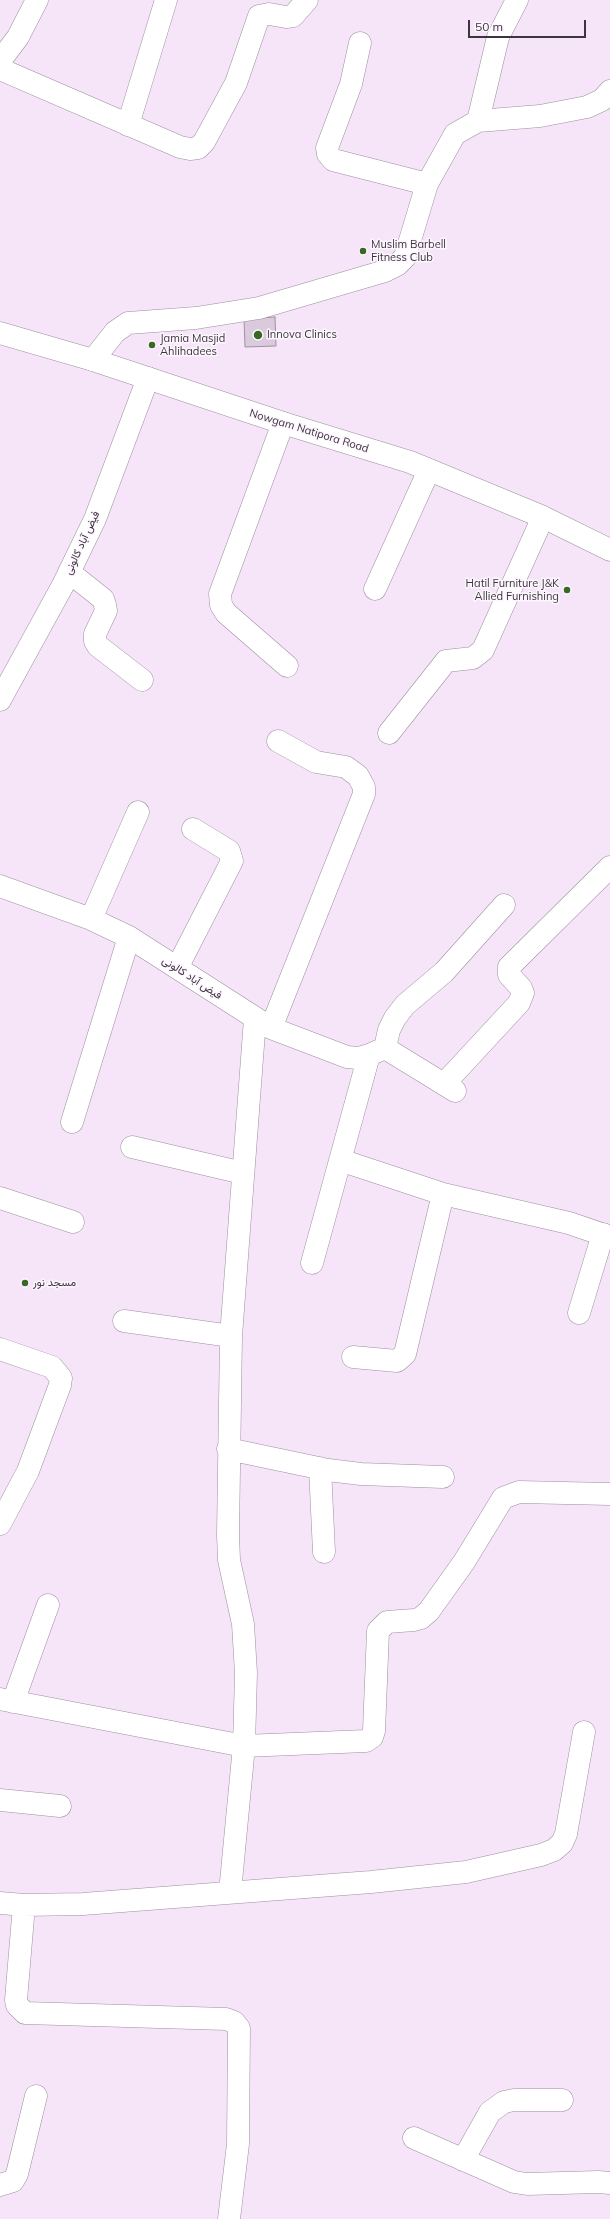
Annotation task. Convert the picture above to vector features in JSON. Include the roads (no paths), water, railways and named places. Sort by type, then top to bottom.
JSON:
[{"type":"street","points":[[0,61],[18,37],[37,0]]},
{"type":"street","points":[[128,125],[166,0]]},
{"type":"street","points":[[0,69],[180,147],[190,149],[198,148],[204,142],[236,83],[259,16],[269,14],[286,17],[293,16],[307,0]]},
{"type":"street","points":[[478,121],[498,37],[517,0]]},
{"type":"street","points":[[360,43],[351,84],[328,148],[328,154],[333,160],[427,184]]},
{"type":"street","points":[[93,360],[116,332],[128,323],[196,318],[259,308],[384,271],[397,265],[405,257],[427,184],[454,134],[478,121],[540,116],[586,107],[602,100],[610,91]]},
{"type":"street","name":"Nowgam Natipora Road","points":[[0,333],[93,360],[283,423],[410,462],[543,517],[610,550]]},
{"type":"street","name":"فیض آباد کالونی","points":[[0,700],[69,572],[95,519],[148,378]]},
{"type":"street","points":[[283,423],[220,594],[221,605],[226,613],[287,666]]},
{"type":"street","points":[[375,589],[429,470]]},
{"type":"street","points":[[389,733],[446,661],[473,658],[483,650],[543,517]]},
{"type":"street","points":[[69,572],[103,599],[106,611],[95,634],[95,641],[98,646],[142,680]]},
{"type":"street","points":[[230,1892],[244,1746],[245,1647],[228,1550],[228,1449],[231,1336],[243,1173],[263,1024],[364,794],[364,788],[358,776],[346,767],[316,762],[278,741]]},
{"type":"street","points":[[91,919],[138,812]]},
{"type":"street","points":[[177,968],[230,867],[232,857],[229,851],[193,829]]},
{"type":"street","points":[[377,1051],[450,1088],[519,1002],[523,993],[521,988],[509,975],[509,967],[610,867]]},
{"type":"street","name":"فیض آباد کالونی","points":[[2,891],[91,919],[129,937],[263,1024],[347,1057],[358,1058],[377,1051]]},
{"type":"street","points":[[312,1263],[340,1160],[377,1051],[398,1014],[444,972],[504,905]]},
{"type":"street","points":[[72,1122],[129,937]]},
{"type":"street","points":[[132,1147],[243,1173]]},
{"type":"street","points":[[340,1160],[443,1194],[569,1223],[606,1235],[579,1313]]},
{"type":"street","points":[[353,1357],[398,1361],[405,1354],[443,1194]]},
{"type":"street","points":[[0,1198],[73,1222]]},
{"type":"street","points":[[124,1322],[231,1336]]},
{"type":"street","points":[[0,1349],[52,1367],[61,1378],[60,1385],[28,1471],[0,1524]]},
{"type":"street","points":[[228,1449],[320,1468],[361,1474],[443,1477]]},
{"type":"street","points":[[320,1468],[324,1552]]},
{"type":"street","points":[[48,1606],[7,1700],[244,1746],[366,1741],[372,1736],[374,1731],[378,1631],[387,1622],[414,1620],[421,1618],[429,1611],[464,1562],[496,1507],[503,1498],[519,1492],[610,1494]]},
{"type":"street","points":[[0,1903],[24,1905],[83,1904],[371,1882],[466,1872],[542,1855],[554,1850],[562,1843],[566,1834],[584,1732]]},
{"type":"street","points":[[0,1800],[60,1806]]},
{"type":"street","points":[[24,1905],[16,2000],[17,2005],[25,2013],[226,2019],[234,2022],[239,2028],[238,2144],[229,2219]]},
{"type":"street","points":[[0,2185],[13,2181],[17,2174],[36,2096]]},
{"type":"street","points":[[463,2160],[490,2112],[504,2102],[514,2100],[562,2100]]},
{"type":"street","points":[[414,2138],[514,2182],[527,2184],[610,2183]]},
{"type":"place","name":"Muslim Barbell Fitness Club","points":[[363,251]]},
{"type":"place","name":"Innova Clinics","points":[[258,335]]},
{"type":"place","name":"Jamia Masjid Ahlihadees","points":[[152,345]]},
{"type":"place","name":"Hatil Furniture J&K Allied Furnishing","points":[[567,590]]},
{"type":"place","name":"مسجد نور","points":[[25,1283]]}]
